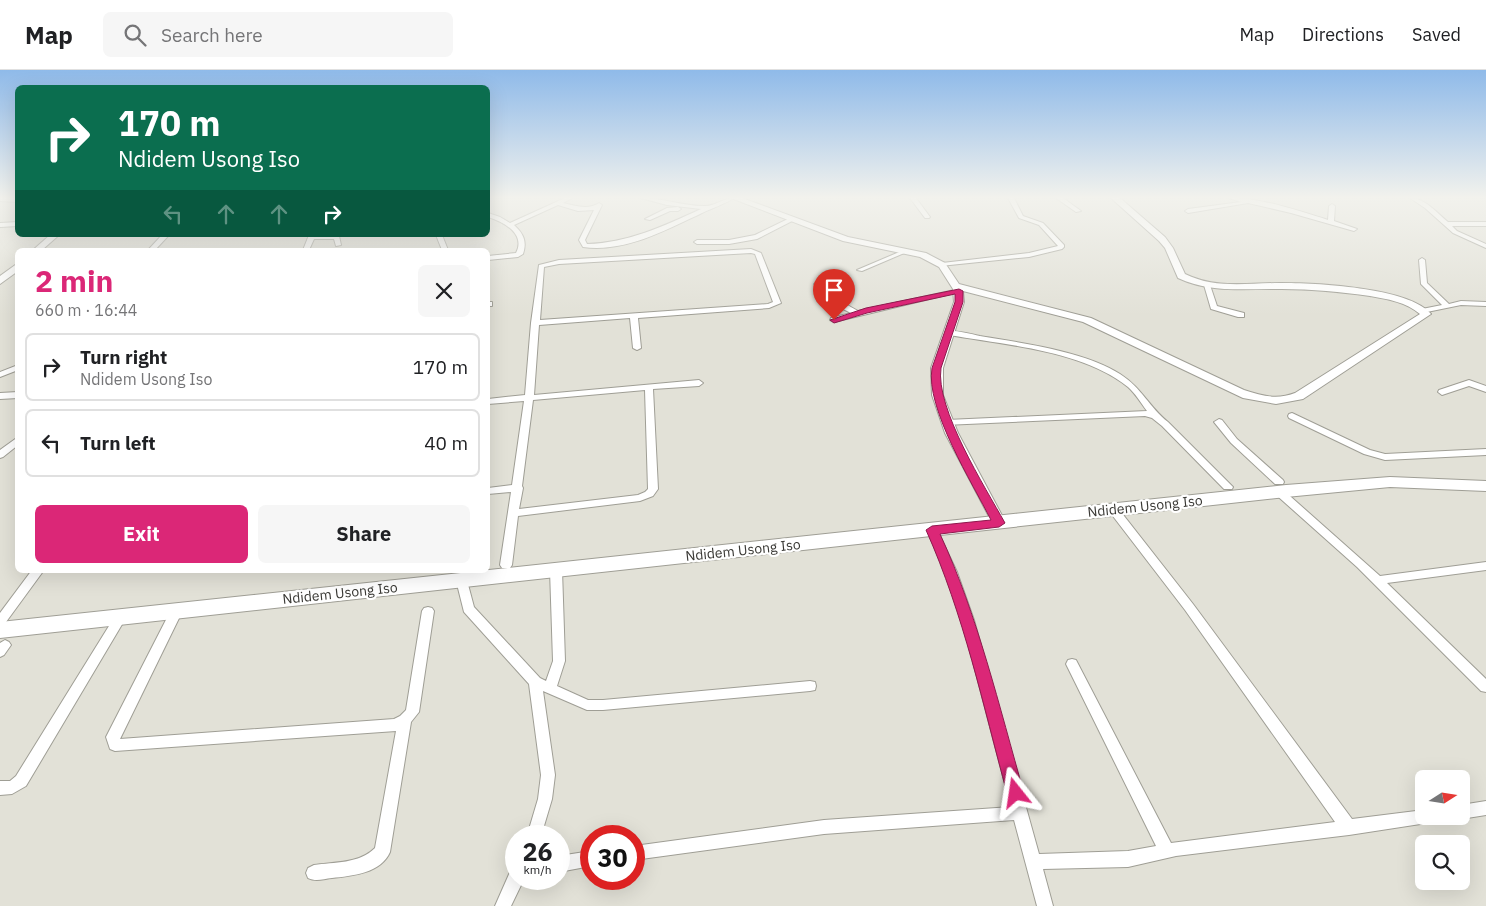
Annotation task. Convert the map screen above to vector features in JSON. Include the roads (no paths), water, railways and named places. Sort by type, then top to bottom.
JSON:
[{"type":"highway","name":"Ndidem Usong Iso","points":[[490,567],[1112,509],[1369,474],[1486,478]]},
{"type":"highway","name":"Ndidem Usong Iso","points":[[1,633],[121,616],[460,575],[556,570],[932,530],[996,519],[1228,488],[1390,482],[1486,486]]},
{"type":"highway","name":"Ndidem Usong Iso","points":[[1,633],[460,575]]},
{"type":"street","points":[[39,248],[53,237]]},
{"type":"street","points":[[153,248],[164,237]]},
{"type":"street","points":[[337,237],[338,245]]},
{"type":"street","points":[[490,258],[512,256],[521,253],[521,237]]},
{"type":"street","points":[[583,237],[582,240],[585,246],[620,242],[638,237]]},
{"type":"street","points":[[697,242],[729,242],[757,237]]},
{"type":"street","points":[[841,237],[928,256],[942,265],[958,289],[959,302],[941,352],[935,376],[937,394],[947,423],[996,519]]},
{"type":"street","points":[[942,265],[1022,256],[1060,248],[1062,246],[1053,237]]},
{"type":"street","points":[[1160,237],[1169,248],[1181,276],[1195,283],[1207,285],[1309,287],[1367,293],[1396,298],[1425,311],[1461,303],[1486,304]]},
{"type":"street","points":[[1466,237],[1486,246]]},
{"type":"street","points":[[506,565],[529,398],[535,323],[541,266],[559,262],[751,250],[758,253],[777,303],[769,306],[535,323]]},
{"type":"street","points":[[860,270],[906,251]]},
{"type":"street","points":[[1422,260],[1424,284],[1446,305]]},
{"type":"street","points":[[2,277],[15,268]]},
{"type":"street","points":[[817,284],[830,299],[857,313]]},
{"type":"street","points":[[1207,285],[1214,307],[1241,315]]},
{"type":"street","points":[[834,320],[958,289],[1087,320],[1240,393],[1261,400],[1277,402],[1299,396],[1426,314],[1425,311]]},
{"type":"street","points":[[634,316],[637,348]]},
{"type":"street","points":[[949,334],[1064,356],[1111,372],[1132,386],[1155,416],[1228,488]]},
{"type":"street","points":[[0,375],[15,368]]},
{"type":"street","points":[[490,401],[699,383]]},
{"type":"street","points":[[1442,392],[1470,383],[1486,389]]},
{"type":"street","points":[[514,513],[640,498],[649,494],[653,489],[649,387]]},
{"type":"street","points":[[0,396],[15,395]]},
{"type":"street","points":[[947,423],[1135,412],[1155,416]]},
{"type":"street","points":[[1292,416],[1367,452],[1386,457],[1486,452]]},
{"type":"street","points":[[1219,422],[1238,446],[1279,487],[1486,687]]},
{"type":"street","points":[[0,455],[15,442]]},
{"type":"street","points":[[490,491],[518,488]]},
{"type":"street","points":[[1112,509],[1200,622],[1349,828]]},
{"type":"street","points":[[932,530],[951,572],[968,620],[1045,906]]},
{"type":"street","points":[[1377,580],[1486,566]]},
{"type":"street","points":[[550,689],[559,661],[556,570]]},
{"type":"street","points":[[1,633],[36,573]]},
{"type":"street","points":[[460,575],[468,610],[535,682],[586,705],[603,706],[810,686]]},
{"type":"street","points":[[177,610],[113,737],[115,745],[396,725],[405,720],[412,712],[428,611]]},
{"type":"street","points":[[0,788],[12,787],[21,782],[121,616]]},
{"type":"street","points":[[1072,664],[1167,851]]},
{"type":"street","points":[[535,682],[548,775],[545,799],[537,825]]},
{"type":"street","points":[[314,873],[368,864],[377,859],[382,852],[405,720]]},
{"type":"street","points":[[1470,811],[1486,808]]},
{"type":"street","points":[[645,851],[824,827],[1021,813]]},
{"type":"street","points":[[1034,862],[1128,859],[1167,851],[1415,819]]},
{"type":"street","points":[[503,906],[510,890]]}]
